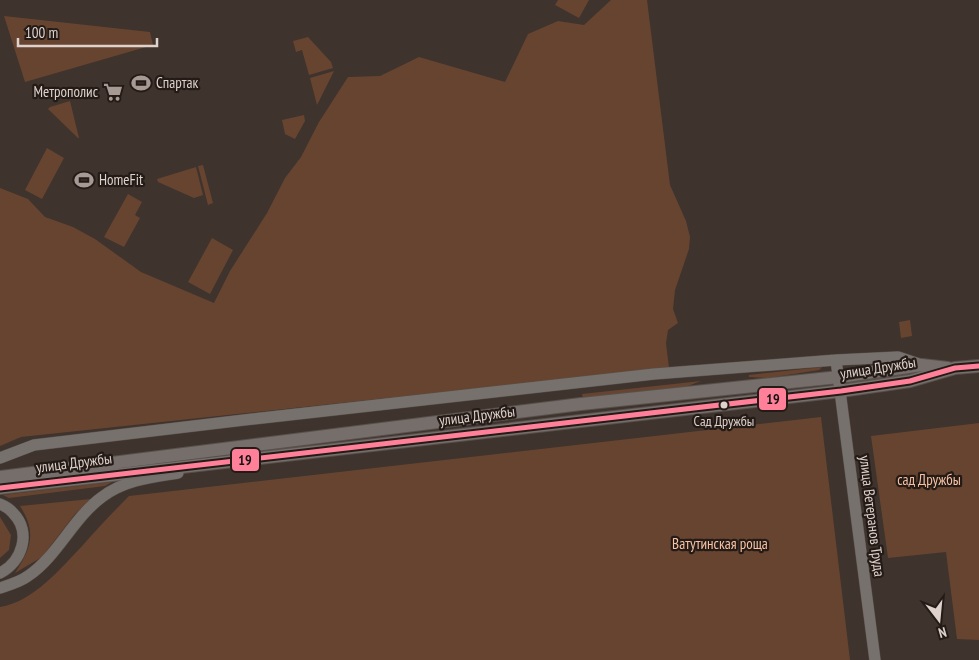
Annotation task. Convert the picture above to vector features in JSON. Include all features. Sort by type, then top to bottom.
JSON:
[{"type":"main road","points":[[0,458],[34,445],[654,374],[898,357],[922,365]]},
{"type":"main road","name":"улица Ветеранов Труда","points":[[836,360],[875,660]]},
{"type":"main road","name":"улица Дружбы","points":[[0,477],[581,404],[922,365],[955,368],[979,366]]},
{"type":"main road","name":"улица Дружбы","points":[[0,488],[841,391],[910,381],[955,368]]},
{"type":"main road","points":[[0,588],[28,576],[45,561],[88,508],[116,488],[148,478],[186,472],[212,463]]},
{"type":"main road","points":[[0,504],[13,512],[18,519],[22,528],[23,539],[22,548],[17,558],[12,565],[0,572]]},
{"type":"green space","points":[[558,0],[589,0],[579,18],[555,5]]},
{"type":"green space","points":[[611,0],[647,0],[670,185],[686,221],[690,237],[689,249],[675,290],[673,309],[678,323],[668,330],[666,343],[669,368],[21,437],[0,446],[0,188],[28,199],[45,217],[73,227],[95,239],[141,272],[214,303],[230,271],[267,213],[285,178],[301,157],[319,122],[348,77],[380,76],[419,57],[505,82],[528,34],[558,21],[584,25]]},
{"type":"green space","points":[[4,16],[150,32],[153,45],[25,82]]},
{"type":"green space","points":[[308,37],[331,62],[333,68],[309,75],[302,50],[296,52],[293,41]]},
{"type":"green space","points":[[334,71],[317,105],[310,78]]},
{"type":"green space","points":[[70,101],[79,138],[48,109]]},
{"type":"green space","points":[[304,115],[305,121],[295,139],[285,134],[282,120]]},
{"type":"green space","points":[[47,148],[64,158],[42,199],[25,190]]},
{"type":"green space","points":[[203,165],[213,203],[208,205],[198,166]]},
{"type":"green space","points":[[196,167],[203,195],[194,198],[158,182],[157,179]]},
{"type":"green space","points":[[128,194],[142,202],[135,215],[140,218],[124,247],[104,237]]},
{"type":"green space","points":[[212,238],[233,250],[210,294],[188,282]]},
{"type":"green space","points":[[910,320],[912,336],[901,338],[899,322]]},
{"type":"green space","points":[[822,367],[819,370],[768,378],[749,377],[749,375]]},
{"type":"green space","points":[[701,381],[680,389],[583,398],[582,394]]},
{"type":"green space","name":"Ватутинская роща","points":[[821,417],[850,660],[0,660],[0,607],[24,598],[46,583],[129,496]]},
{"type":"green space","name":"сад Дружбы","points":[[979,423],[979,640],[957,639],[946,552],[888,558],[871,436]]},
{"type":"green space","points":[[112,482],[105,486],[9,498],[3,495]]},
{"type":"green space","points":[[91,499],[75,514],[42,557],[15,573],[25,556],[30,540],[29,524],[20,506]]},
{"type":"green space","points":[[0,517],[11,535],[9,550],[0,558]]},
{"type":"transit line","name":"19","points":[[0,488],[841,391],[910,381],[955,368],[979,366]]},
{"type":"place","name":"Спартак","points":[[141,83]]},
{"type":"place","name":"Метрополис","points":[[113,92]]},
{"type":"place","name":"HomeFit","points":[[84,180]]},
{"type":"place","name":"Сад Дружбы","points":[[724,405]]}]
